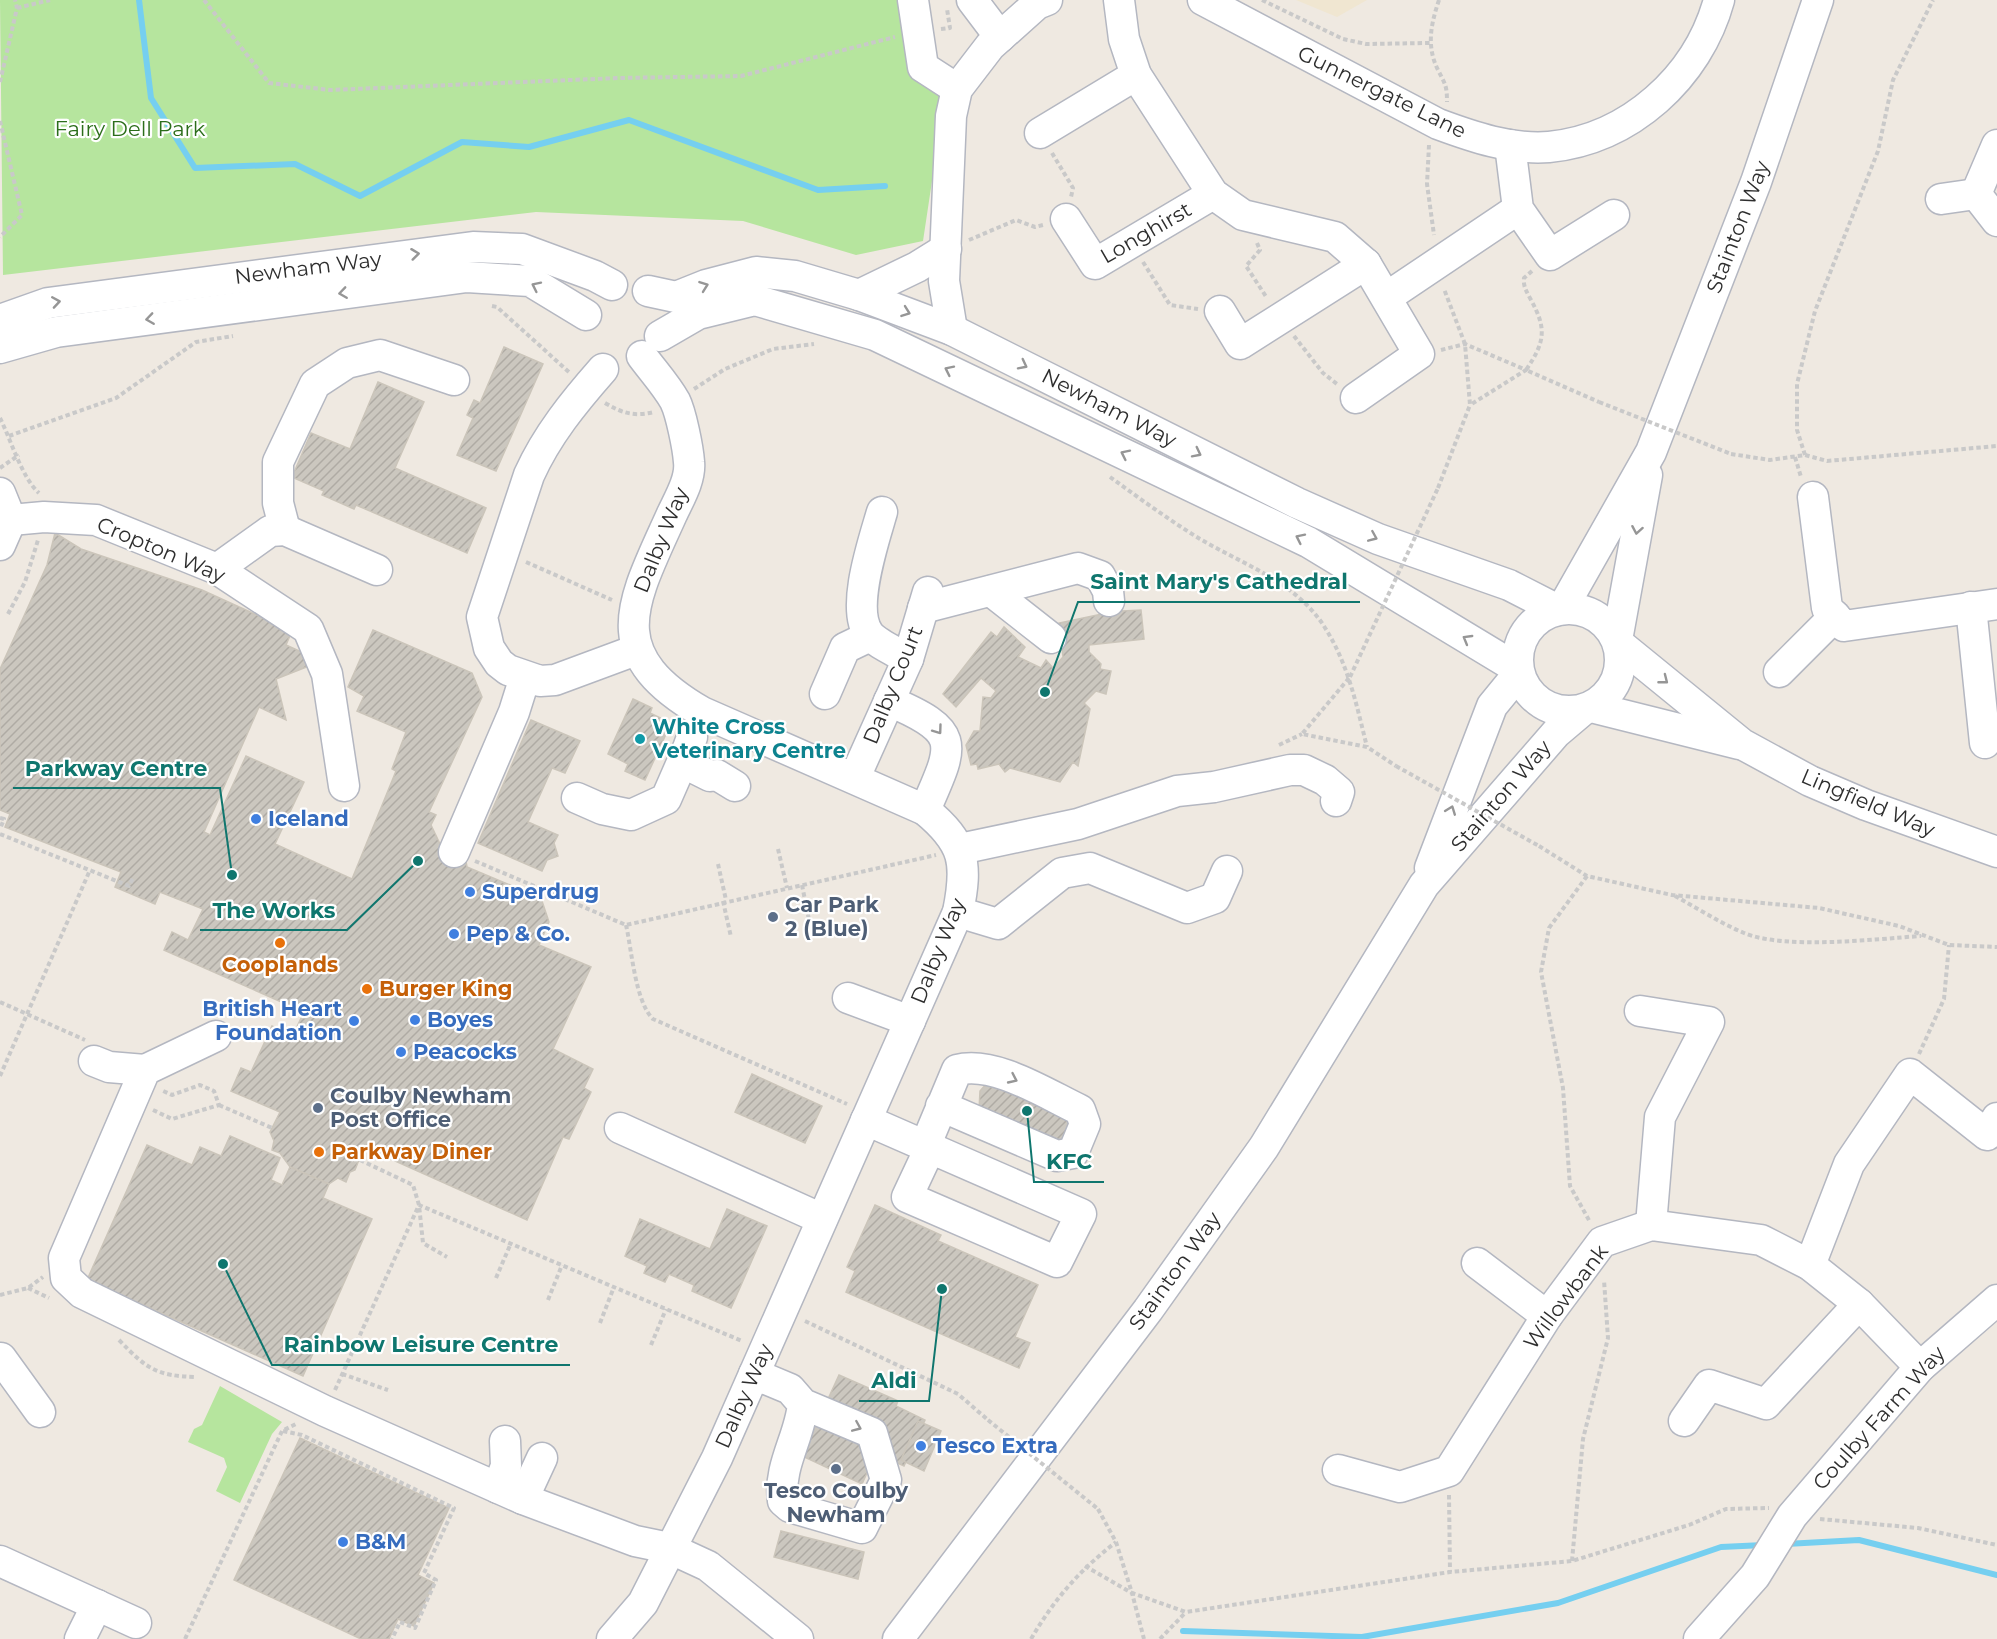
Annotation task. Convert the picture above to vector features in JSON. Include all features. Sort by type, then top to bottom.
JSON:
[{"type":"street","points":[[913,0],[923,67],[957,89]]},
{"type":"street","points":[[972,0],[1000,37]]},
{"type":"street","points":[[952,330],[944,281],[951,116],[957,89],[1000,37],[1037,4],[1047,0]]},
{"type":"street","name":"Longhirst","points":[[1119,0],[1124,39],[1136,75],[1213,194],[1243,215],[1335,237],[1366,264],[1387,297],[1419,354],[1356,398]]},
{"type":"street","name":"Gunnergate Lane","points":[[1203,0],[1438,124],[1476,138],[1510,145],[1549,147],[1589,139],[1638,115],[1662,95],[1687,68],[1713,24],[1719,0]]},
{"type":"street","name":"Stainton Way","points":[[1560,609],[1651,452],[1756,182],[1818,0]]},
{"type":"street","points":[[1040,133],[1136,75]]},
{"type":"street","points":[[1510,145],[1518,209],[1550,255],[1614,215]]},
{"type":"street","points":[[1977,194],[1997,146]]},
{"type":"street","name":"Longhirst","points":[[1066,219],[1095,264],[1130,241],[1213,194]]},
{"type":"street","points":[[1941,199],[1977,194]]},
{"type":"street","points":[[1977,194],[1997,221]]},
{"type":"street","points":[[1387,297],[1518,209]]},
{"type":"street","name":"Newham Way","points":[[0,320],[48,303],[473,247],[522,249],[595,276],[612,285],[625,283],[676,297],[725,279],[756,272],[795,276],[859,295],[952,330],[1308,508],[1378,539],[1509,585],[1560,609]]},
{"type":"street","points":[[859,295],[946,249]]},
{"type":"street","points":[[1220,312],[1240,344],[1366,264]]},
{"type":"street","name":"Newham Way","points":[[0,348],[56,332],[466,277],[530,282],[586,315],[589,337],[596,348],[607,356],[620,360],[651,346],[698,314],[755,300],[875,335],[1308,542],[1518,671]]},
{"type":"street","points":[[586,315],[591,302],[600,292],[612,285]]},
{"type":"street","points":[[648,291],[657,302],[662,314],[651,346]]},
{"type":"street","name":"Dalby Way","points":[[612,1639],[643,1604],[669,1548],[717,1458],[958,912],[964,881],[947,852],[942,825],[925,810],[855,777],[702,712],[675,697],[647,668],[636,650],[635,610],[639,587],[683,488],[690,464],[675,402],[651,346]]},
{"type":"street","points":[[285,530],[278,503],[278,462],[315,384],[324,376],[347,363],[380,355],[454,380]]},
{"type":"street","points":[[603,369],[554,428],[538,455],[502,552],[482,617],[489,648],[499,663],[525,677],[555,680],[636,650]]},
{"type":"street","name":"Stainton Way","points":[[1617,642],[1651,452]]},
{"type":"street","points":[[1813,497],[1827,608],[1844,626],[1984,605],[1985,743]]},
{"type":"street","points":[[882,512],[868,561],[861,621],[870,636],[908,659]]},
{"type":"street","name":"Cropton Way","points":[[4,519],[44,517],[96,520],[217,569],[308,629],[327,674],[344,786]]},
{"type":"street","points":[[217,569],[270,531],[285,530],[377,570]]},
{"type":"street","points":[[991,591],[1078,568],[1100,576],[1108,591],[1109,602]]},
{"type":"street","points":[[991,591],[1051,638]]},
{"type":"street","name":"Dalby Court","points":[[855,777],[908,659],[925,600],[991,591]]},
{"type":"street","points":[[1560,609],[1579,609],[1595,615],[1608,626],[1617,642],[1621,658],[1619,673],[1604,699],[1587,709],[1565,712],[1542,704],[1525,688],[1518,671],[1518,653],[1522,638],[1531,625],[1544,615],[1560,609]]},
{"type":"street","points":[[1779,672],[1834,616]]},
{"type":"street","points":[[825,694],[845,648],[870,636]]},
{"type":"street","name":"Lingfield Way","points":[[1617,642],[1742,744],[1810,781],[1866,806],[1997,852]]},
{"type":"street","name":"Stainton Way","points":[[1424,885],[1492,706],[1518,671]]},
{"type":"street","points":[[454,852],[514,712],[525,677]]},
{"type":"street","points":[[889,701],[925,716],[938,728],[947,746],[946,766],[925,810]]},
{"type":"street","name":"Stainton Way","points":[[898,1639],[1148,1311],[1264,1147],[1424,885],[1556,733],[1587,709]]},
{"type":"street","name":"Lingfield Way","points":[[1587,709],[1742,744]]},
{"type":"street","points":[[577,798],[602,809],[631,815],[666,798],[702,712]]},
{"type":"street","points":[[687,751],[696,769],[710,776],[717,775],[735,786]]},
{"type":"street","points":[[947,852],[1078,824],[1177,791],[1214,787],[1290,770],[1304,770],[1325,780],[1339,792],[1336,801]]},
{"type":"street","points":[[958,912],[998,924],[1062,873],[1090,868],[1187,908],[1215,898],[1227,871]]},
{"type":"street","points":[[848,998],[910,1021]]},
{"type":"street","points":[[1640,1011],[1710,1022],[1660,1117],[1651,1225]]},
{"type":"street","points":[[94,1061],[109,1067],[145,1070],[216,1036]]},
{"type":"street","points":[[867,1117],[928,1146],[1081,1214],[1057,1262],[908,1197],[928,1146],[941,1106],[957,1070],[970,1066],[994,1070],[1080,1110],[1085,1124],[1073,1153],[1057,1156],[941,1106]]},
{"type":"street","points":[[145,1070],[64,1258],[66,1278],[82,1293],[325,1411],[511,1494],[635,1541],[669,1548],[708,1566],[798,1639]]},
{"type":"street","points":[[1810,1265],[1849,1164],[1910,1074],[1987,1134],[1997,1118]]},
{"type":"street","points":[[620,1128],[822,1219]]},
{"type":"street","name":"Willowbank","points":[[1449,1471],[1547,1316],[1602,1242],[1651,1225],[1761,1240],[1810,1265],[1859,1304],[1920,1367]]},
{"type":"street","points":[[1477,1263],[1547,1316]]},
{"type":"street","name":"Coulby Farm Way","points":[[1699,1639],[1755,1576],[1792,1516],[1920,1367],[1997,1300]]},
{"type":"street","points":[[1684,1421],[1709,1385],[1766,1404],[1859,1304]]},
{"type":"street","points":[[759,1362],[790,1389],[803,1404],[872,1433],[886,1480],[862,1528],[790,1507],[783,1501],[784,1471],[802,1416],[803,1404]]},
{"type":"street","points":[[5,1372],[40,1412]]},
{"type":"street","points":[[505,1442],[511,1494]]},
{"type":"street","points":[[511,1494],[542,1458]]},
{"type":"street","points":[[1338,1470],[1400,1487],[1449,1471]]},
{"type":"street","points":[[0,1561],[136,1623]]},
{"type":"street","points":[[80,1639],[97,1605]]},
{"type":"path","points":[[0,82],[16,8],[15,0]]},
{"type":"path","points":[[16,8],[51,0]]},
{"type":"path","points":[[204,0],[269,83],[330,90],[619,78],[741,76],[917,32],[950,28],[946,0]]},
{"type":"path","points":[[1262,0],[1343,39],[1366,44],[1430,43]]},
{"type":"path","points":[[1439,0],[1430,26],[1430,43],[1438,70],[1446,82],[1446,107],[1429,146],[1427,163],[1434,224],[1434,265],[1465,344],[1470,405],[1438,488],[1350,677],[1302,734],[1367,747],[1587,876],[1672,895],[1819,908],[1899,926],[1949,945],[1997,946]]},
{"type":"path","points":[[1805,455],[1797,430],[1797,384],[1815,311],[1878,151],[1893,80],[1933,0]]},
{"type":"path","points":[[0,121],[22,215],[0,237]]},
{"type":"path","points":[[946,249],[1016,220],[1035,227],[1066,219],[1073,188],[1040,133]]},
{"type":"path","points":[[1130,241],[1170,305],[1220,312]]},
{"type":"path","points":[[1470,405],[1526,370],[1536,356],[1543,336],[1541,319],[1524,286],[1524,278],[1550,255]]},
{"type":"path","points":[[1465,344],[1599,402],[1731,453],[1770,460],[1805,455],[1827,461],[1997,446]]},
{"type":"path","points":[[0,468],[19,456]]},
{"type":"path","points":[[502,552],[635,610]]},
{"type":"path","points":[[1350,677],[1367,747]]},
{"type":"path","points":[[0,818],[4,819],[0,829]]},
{"type":"path","points":[[0,834],[129,886],[133,878]]},
{"type":"path","points":[[778,849],[787,888]]},
{"type":"path","points":[[454,852],[626,925],[947,852]]},
{"type":"path","points":[[718,864],[731,936]]},
{"type":"path","points":[[0,1076],[90,870]]},
{"type":"path","points":[[1085,1566],[1132,1593],[1186,1612],[1450,1572],[1572,1561],[1583,1439],[1608,1338],[1602,1242],[1570,1186],[1563,1088],[1541,972],[1549,928],[1587,876]]},
{"type":"path","points":[[802,885],[809,920]]},
{"type":"path","points":[[1672,895],[1744,933],[1767,939],[1814,942],[1925,936]]},
{"type":"path","points":[[626,925],[641,999],[645,1012],[653,1019],[867,1117]]},
{"type":"path","points":[[1910,1074],[1944,999],[1949,945]]},
{"type":"path","points":[[172,1095],[200,1085],[214,1091],[219,1105]]},
{"type":"path","points":[[146,1107],[172,1119],[219,1105],[272,1128]]},
{"type":"path","points":[[360,1160],[413,1185],[419,1205],[423,1243],[447,1257]]},
{"type":"path","points":[[419,1205],[666,1309],[759,1362]]},
{"type":"path","points":[[185,1639],[282,1431],[325,1411],[404,1243],[419,1205]]},
{"type":"path","points":[[496,1278],[511,1243]]},
{"type":"path","points":[[0,1295],[28,1288],[64,1258]]},
{"type":"path","points":[[548,1300],[562,1265]]},
{"type":"path","points":[[600,1323],[614,1287]]},
{"type":"path","points":[[651,1345],[666,1309]]},
{"type":"path","points":[[782,1310],[958,1394],[1098,1509],[1116,1542],[1144,1639]]},
{"type":"path","points":[[342,1374],[388,1390]]},
{"type":"path","points":[[282,1431],[302,1435],[454,1508],[424,1574],[436,1580],[415,1628],[400,1622],[392,1639]]},
{"type":"path","points":[[1449,1471],[1450,1572]]},
{"type":"path","points":[[1031,1639],[1051,1604],[1085,1566],[1116,1542]]},
{"type":"path","points":[[1160,1639],[1186,1612]]},
{"type":"shaded area","points":[[1296,0],[1367,0],[1337,17]]},
{"type":"green space","name":"Fairy Dell Park","points":[[0,0],[903,0],[946,88],[923,241],[856,255],[743,221],[536,212],[3,275]]},
{"type":"green space","points":[[220,1386],[282,1422],[272,1434],[240,1503],[216,1491],[227,1467],[224,1458],[188,1442],[194,1429],[202,1425]]},
{"type":"building","points":[[504,347],[543,364],[496,471],[457,455],[473,418],[467,415],[474,400],[480,403]]},
{"type":"building","points":[[378,382],[424,402],[395,468],[486,508],[467,553],[356,505],[354,509],[322,495],[324,491],[292,477],[311,433],[350,449]]},
{"type":"building","points":[[55,533],[81,549],[202,590],[292,631],[286,645],[306,654],[309,666],[276,679],[286,720],[259,707],[204,832],[210,835],[246,756],[304,782],[275,844],[352,879],[396,771],[392,769],[406,732],[357,711],[364,696],[348,687],[373,630],[472,673],[482,697],[429,812],[436,815],[431,825],[441,846],[465,856],[467,867],[541,898],[549,922],[539,945],[591,967],[553,1049],[593,1069],[584,1088],[591,1092],[569,1139],[563,1137],[527,1220],[364,1147],[355,1170],[350,1172],[346,1182],[338,1178],[329,1184],[290,1167],[280,1153],[272,1150],[274,1141],[270,1132],[280,1112],[231,1091],[241,1068],[251,1072],[272,1026],[293,1035],[304,1012],[164,950],[172,932],[188,940],[203,909],[160,892],[155,904],[115,887],[121,872],[5,827],[10,814],[0,810],[0,669],[47,565]]},
{"type":"building","points":[[1121,601],[1122,611],[1141,610],[1144,639],[1089,645],[1089,652],[1101,664],[1100,669],[1111,671],[1106,694],[1096,691],[1084,703],[1090,709],[1078,766],[1073,762],[1060,782],[1010,768],[1005,772],[999,764],[978,769],[977,764],[971,765],[966,745],[974,731],[980,731],[983,697],[991,698],[996,691],[981,678],[956,707],[943,694],[991,632],[997,637],[1004,627],[1025,647],[1018,657],[1041,668],[1046,660],[1053,668],[1063,657],[1059,623],[1102,614]]},
{"type":"building","name":"White Cross Veterinary Centre","points":[[633,699],[652,708],[650,713],[671,723],[645,780],[625,771],[628,764],[608,754]]},
{"type":"building","points":[[531,720],[580,741],[565,773],[552,768],[528,822],[558,835],[554,843],[558,856],[547,860],[542,871],[478,843]]},
{"type":"building","points":[[752,1074],[822,1106],[805,1143],[735,1112]]},
{"type":"building","points":[[993,1076],[1075,1111],[1060,1146],[979,1110],[980,1091]]},
{"type":"building","points":[[230,1136],[280,1158],[271,1180],[282,1185],[290,1167],[329,1184],[323,1198],[372,1219],[303,1376],[87,1280],[147,1145],[192,1165],[200,1147],[221,1156]]},
{"type":"building","points":[[875,1205],[941,1235],[938,1241],[1038,1285],[1015,1337],[1030,1343],[1019,1368],[846,1292],[855,1271],[847,1267]]},
{"type":"building","points":[[727,1209],[767,1226],[731,1308],[692,1291],[694,1285],[669,1274],[665,1282],[644,1273],[647,1266],[625,1256],[640,1219],[710,1249]]},
{"type":"building","points":[[839,1375],[898,1401],[896,1406],[925,1420],[904,1466],[876,1453],[862,1484],[802,1456]]},
{"type":"building","name":"Tesco Extra","points":[[918,1421],[941,1431],[924,1471],[901,1460]]},
{"type":"building","name":"B&M","points":[[300,1438],[449,1508],[418,1575],[434,1583],[414,1626],[398,1619],[389,1639],[361,1639],[234,1580]]},
{"type":"building","points":[[781,1531],[864,1552],[858,1579],[774,1557]]},
{"type":"waterway","points":[[139,0],[151,98],[195,168],[295,164],[360,196],[462,142],[529,147],[629,120],[818,190],[885,186]]},
{"type":"waterway","points":[[1786,1544],[1859,1540],[1997,1575]]},
{"type":"waterway","points":[[1183,1631],[1362,1637],[1558,1603],[1721,1547],[1764,1545]]},
{"type":"place","name":"Saint Mary's Cathedral","points":[[1045,692]]},
{"type":"place","name":"White Cross Veterinary Centre","points":[[640,739]]},
{"type":"place","name":"Iceland","points":[[256,819]]},
{"type":"place","name":"The Works","points":[[418,861]]},
{"type":"place","name":"Parkway Centre","points":[[232,875]]},
{"type":"place","name":"Superdrug","points":[[470,892]]},
{"type":"place","name":"Car Park 2 (Blue)","points":[[773,917]]},
{"type":"place","name":"Pep & Co.","points":[[454,934]]},
{"type":"place","name":"Cooplands","points":[[280,943]]},
{"type":"place","name":"Burger King","points":[[367,989]]},
{"type":"place","name":"Boyes","points":[[415,1020]]},
{"type":"place","name":"British Heart Foundation","points":[[354,1021]]},
{"type":"place","name":"Peacocks","points":[[401,1052]]},
{"type":"place","name":"Coulby Newham Post Office","points":[[318,1108]]},
{"type":"place","name":"KFC","points":[[1027,1111]]},
{"type":"place","name":"Parkway Diner","points":[[319,1152]]},
{"type":"place","name":"Rainbow Leisure Centre","points":[[223,1264]]},
{"type":"place","name":"Aldi","points":[[942,1289]]},
{"type":"place","name":"Tesco Extra","points":[[921,1446]]},
{"type":"place","name":"Tesco Coulby Newham","points":[[836,1469]]},
{"type":"place","name":"B&M","points":[[343,1542]]}]
